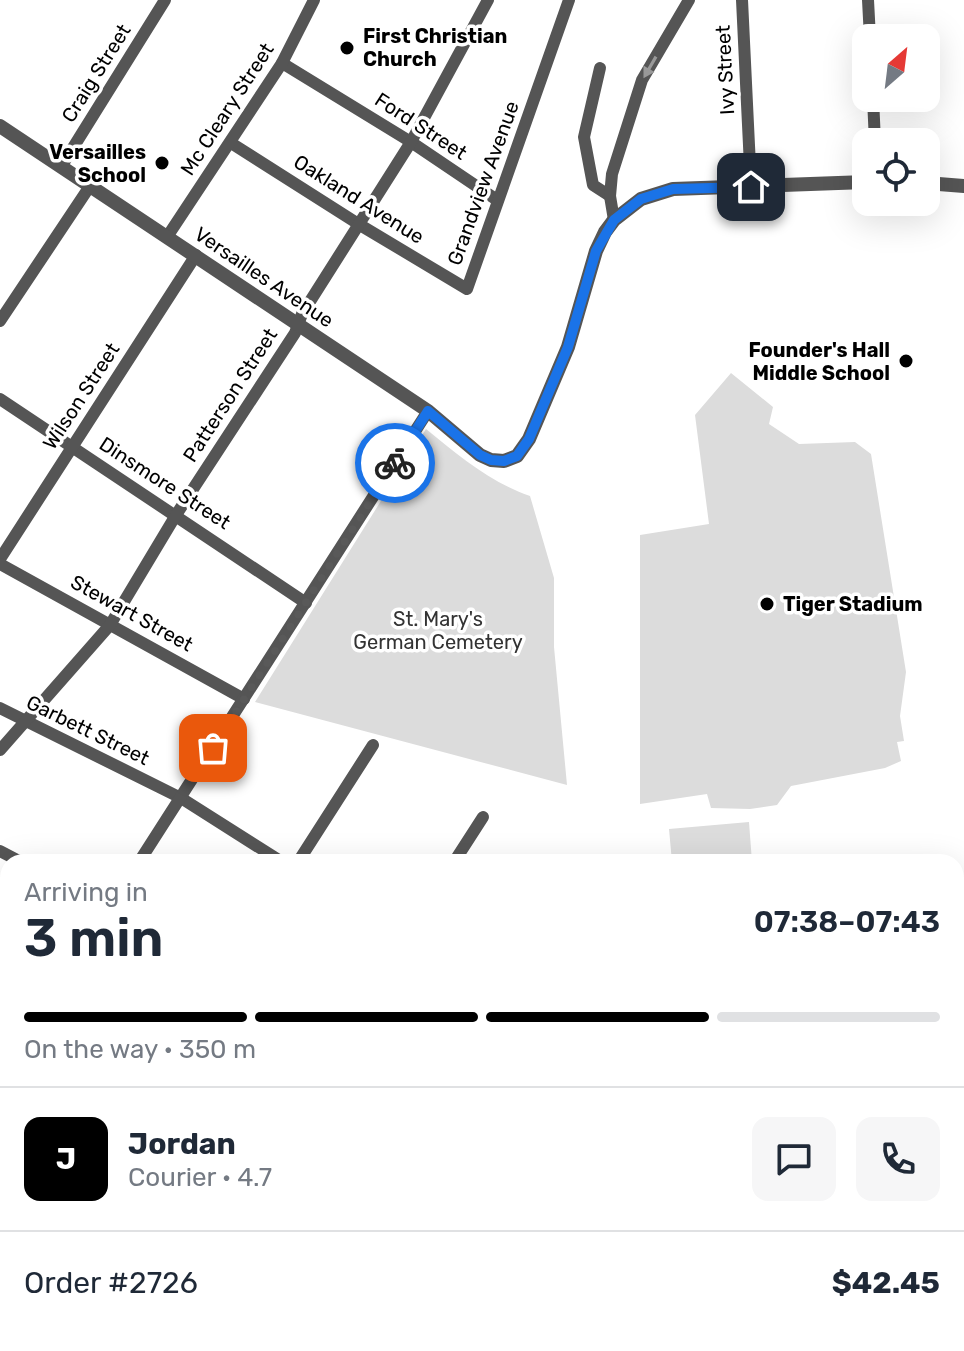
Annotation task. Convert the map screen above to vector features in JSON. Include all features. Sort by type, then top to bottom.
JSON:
[{"type":"street","name":"Craig Street","points":[[61,167],[165,0]]},
{"type":"street","name":"Mc Cleary Street","points":[[167,237],[282,63],[314,0]]},
{"type":"street","name":"Patterson Street","points":[[0,750],[110,625],[176,515],[257,394],[411,142],[488,0]]},
{"type":"street","name":"Grandview Avenue","points":[[467,289],[569,0]]},
{"type":"street","points":[[689,0],[642,80],[612,174],[610,196],[614,220],[641,199],[673,189],[852,183]]},
{"type":"street","name":"Ivy Street","points":[[742,0],[751,187]]},
{"type":"street","points":[[868,0],[869,24]]},
{"type":"street","name":"Ford Street","points":[[282,63],[411,142],[497,200]]},
{"type":"street","points":[[600,68],[584,137],[593,185],[610,196]]},
{"type":"street","name":"Versailles Avenue","points":[[0,126],[428,411],[480,455],[491,460],[504,461],[517,456],[529,439],[568,347],[596,251],[614,220]]},
{"type":"street","name":"Oakland Avenue","points":[[231,143],[467,289]]},
{"type":"street","points":[[940,184],[964,186]]},
{"type":"street","points":[[0,321],[90,186]]},
{"type":"street","name":"Wilson Street","points":[[0,562],[196,255]]},
{"type":"street","name":"Dinsmore Street","points":[[0,399],[306,603]]},
{"type":"street","points":[[144,854],[428,411]]},
{"type":"street","name":"Stewart Street","points":[[0,562],[244,699]]},
{"type":"street","name":"Garbett Street","points":[[0,708],[181,798],[269,854]]},
{"type":"street","points":[[303,854],[373,745]]},
{"type":"street","points":[[459,854],[483,817]]},
{"type":"green space","name":"Tiger Stadium","points":[[731,373],[773,407],[769,424],[799,444],[855,442],[871,454],[906,672],[900,716],[904,741],[897,742],[901,761],[885,768],[791,786],[777,805],[750,809],[711,808],[707,794],[640,804],[640,535],[709,524],[695,415]]},
{"type":"green space","name":"St. Mary's German Cemetery","points":[[426,429],[488,476],[530,496],[554,578],[554,647],[567,785],[255,702]]},
{"type":"green space","points":[[749,822],[751,854],[671,854],[669,829]]},
{"type":"way so far","points":[[213,748],[395,463]]},
{"type":"place","name":"First Christian Church","points":[[347,48]]},
{"type":"place","name":"Versailles School","points":[[162,163]]},
{"type":"place","name":"Founder's Hall Middle School","points":[[906,361]]},
{"type":"place","name":"Tiger Stadium","points":[[767,604]]},
{"type":"route","points":[[395,463],[428,411],[480,455],[504,461],[517,456],[529,439],[568,347],[596,251],[614,220],[641,199],[673,189],[751,187]]}]
